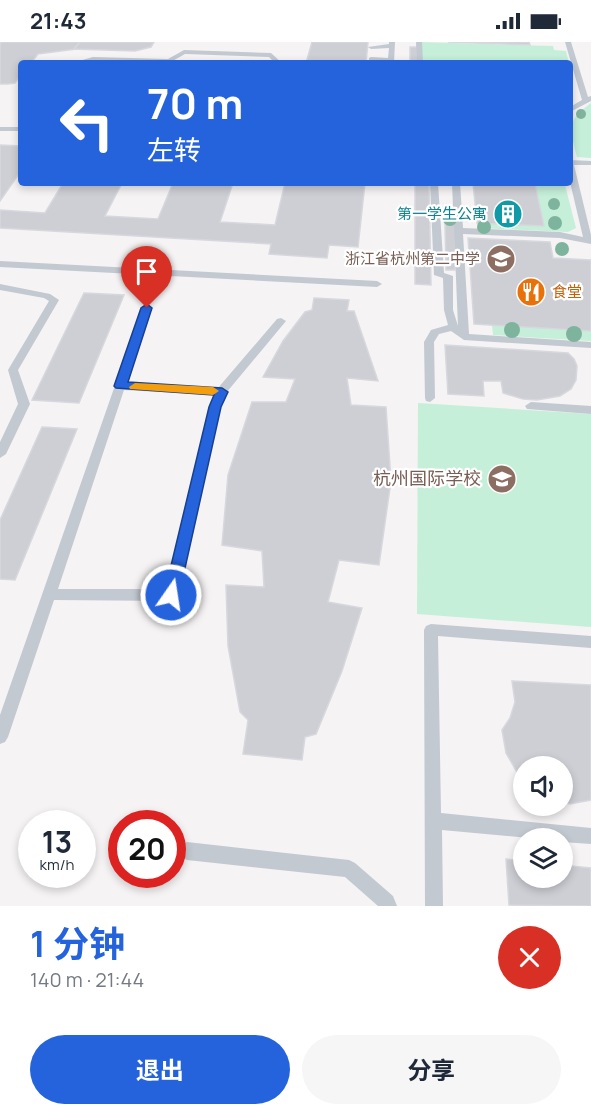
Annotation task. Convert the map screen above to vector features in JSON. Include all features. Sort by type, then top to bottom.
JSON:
[{"type":"lane","points":[[420,42],[420,60]]},
{"type":"lane","points":[[568,42],[580,82],[588,99],[573,108]]},
{"type":"lane","points":[[371,47],[392,44],[391,60]]},
{"type":"lane","points":[[171,60],[184,52],[271,56],[276,60]]},
{"type":"lane","points":[[371,59],[378,60]]},
{"type":"lane","points":[[88,60],[131,60]]},
{"type":"lane","points":[[573,81],[580,82]]},
{"type":"lane","points":[[0,129],[18,129]]},
{"type":"lane","points":[[573,163],[591,163]]},
{"type":"lane","points":[[460,231],[560,236],[590,241],[573,183]]},
{"type":"lane","points":[[434,186],[439,275],[448,276],[449,320],[455,332],[464,337],[591,345]]},
{"type":"lane","points":[[456,186],[464,337]]},
{"type":"lane","points":[[0,264],[377,284]]},
{"type":"lane","points":[[0,287],[47,296],[54,300],[14,370],[24,404],[0,454]]},
{"type":"lane","points":[[0,737],[147,308]]},
{"type":"lane","points":[[49,594],[171,595],[215,407],[222,392],[282,321]]},
{"type":"lane","points":[[430,398],[429,342],[435,332],[453,327]]},
{"type":"lane","points":[[120,386],[222,392]]},
{"type":"lane","points":[[531,406],[591,410]]},
{"type":"lane","points":[[434,906],[431,630],[591,642]]},
{"type":"lane","points":[[433,821],[591,837]]},
{"type":"lane","points":[[187,850],[349,869],[387,902],[388,906]]},
{"type":"green space","points":[[419,42],[553,46],[554,50],[566,51],[568,60],[420,60]]},
{"type":"green space","points":[[591,103],[591,158],[577,157],[573,139],[573,121]]},
{"type":"green space","points":[[536,186],[565,186],[576,228],[568,232],[478,228],[477,223],[543,226]]},
{"type":"green space","points":[[492,325],[591,331],[591,341],[493,335]]},
{"type":"green space","name":"杭州国际学校","points":[[418,403],[591,414],[591,627],[417,614]]},
{"type":"building","points":[[80,42],[74,49],[76,49],[38,54],[33,60],[18,60],[18,79],[15,83],[8,84],[0,84],[0,43]]},
{"type":"building","points":[[80,42],[154,42],[151,47],[135,51],[74,49]]},
{"type":"building","points":[[312,42],[368,42],[366,60],[307,60]]},
{"type":"building","points":[[448,42],[529,42],[530,45]]},
{"type":"building","points":[[410,47],[417,47],[418,60],[410,60]]},
{"type":"building","points":[[0,145],[18,146],[18,175],[0,201]]},
{"type":"building","points":[[61,186],[120,186],[105,216],[158,219],[172,186],[232,186],[220,222],[275,225],[284,186],[365,186],[358,247],[329,245],[327,258],[269,254],[271,244],[0,228],[0,210],[45,213]]},
{"type":"building","points":[[415,186],[429,186],[431,285],[415,284]]},
{"type":"building","name":"第一学生公寓","points":[[473,186],[536,186],[544,226],[477,223]]},
{"type":"building","points":[[445,224],[455,224],[455,270],[446,270]]},
{"type":"building","name":"食堂","points":[[468,238],[550,242],[553,258],[591,260],[591,331],[474,324]]},
{"type":"building","points":[[84,293],[124,295],[79,403],[32,400]]},
{"type":"building","points":[[314,298],[349,300],[347,311],[354,311],[378,381],[347,378],[351,405],[386,407],[391,481],[379,565],[339,560],[328,602],[362,608],[342,671],[316,734],[305,737],[302,760],[243,754],[248,720],[240,712],[228,646],[226,585],[264,587],[262,551],[222,545],[228,475],[252,402],[286,402],[295,379],[263,377],[283,341],[305,312],[312,310]]},
{"type":"building","points":[[445,345],[568,353],[577,366],[576,380],[571,389],[560,396],[537,400],[523,399],[503,393],[501,381],[483,381],[484,396],[448,394]]},
{"type":"building","points":[[42,427],[77,429],[15,580],[0,579],[0,520]]},
{"type":"building","points":[[512,681],[591,685],[591,800],[573,803],[573,756],[513,756],[513,765],[506,753],[502,730],[510,718],[515,702]]},
{"type":"building","points":[[506,859],[513,860],[513,888],[573,888],[573,866],[591,868],[591,906],[509,905]]},
{"type":"slow traffic","points":[[135,387],[213,391]]},
{"type":"place","name":"第一学生公寓","points":[[508,214]]},
{"type":"place","name":"浙江省杭州第二中学","points":[[501,259]]},
{"type":"place","name":"食堂","points":[[531,292]]},
{"type":"place","name":"杭州国际学校","points":[[502,479]]},
{"type":"route","points":[[147,308],[120,386],[222,392],[215,407],[171,595]]}]
